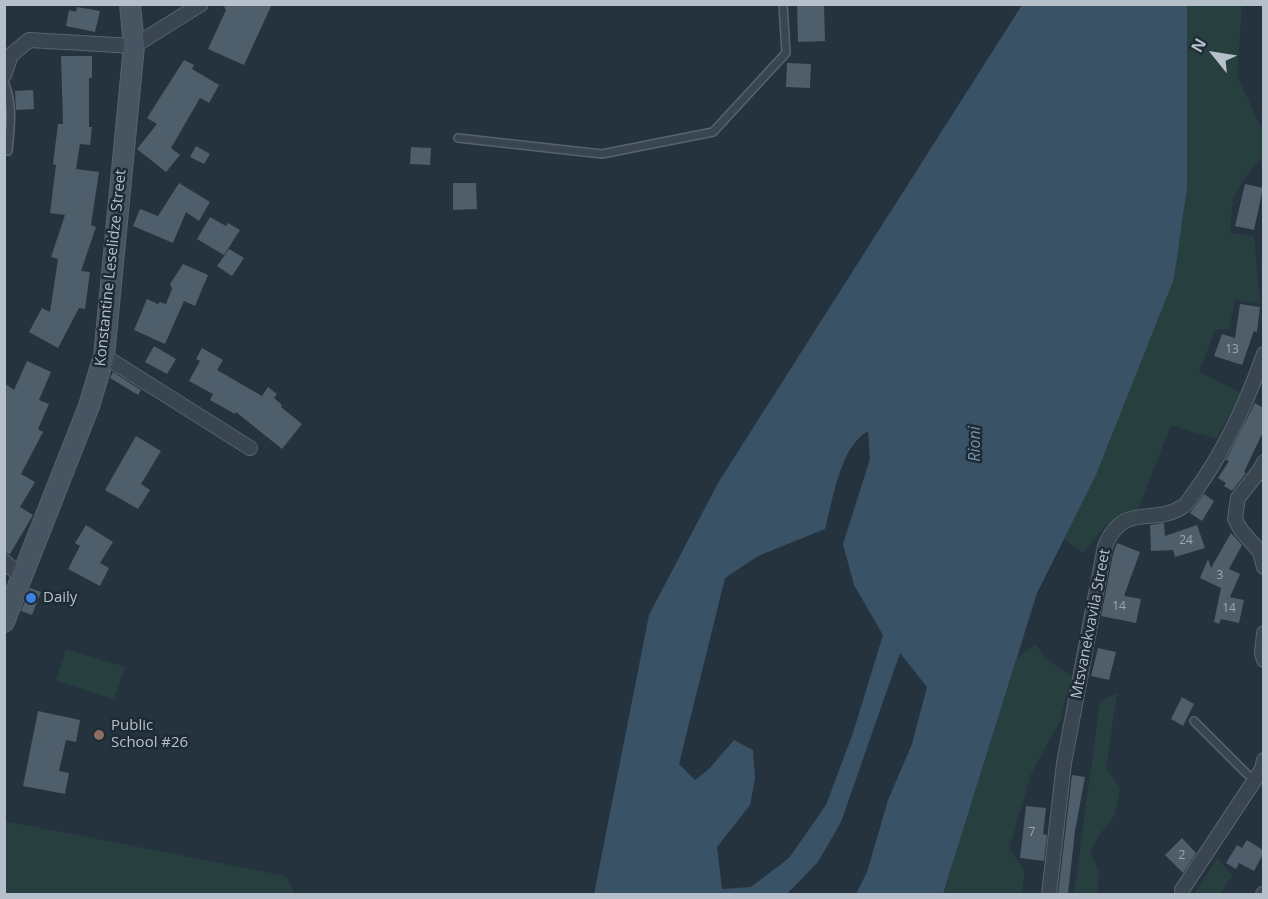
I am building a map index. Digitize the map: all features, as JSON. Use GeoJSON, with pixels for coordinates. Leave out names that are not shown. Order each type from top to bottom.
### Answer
{"type":"FeatureCollection","features":[{"type":"Feature","properties":{"kind":"main road","name":"Konstantine Leselidze Street"},"geometry":{"type":"LineString","coordinates":[[4,622],[89,406],[104,356],[134,46],[130,4]]}},
{"type":"Feature","properties":{"kind":"street"},"geometry":{"type":"LineString","coordinates":[[4,75],[11,55],[29,40],[134,46],[201,4]]}},
{"type":"Feature","properties":{"kind":"street","name":"Mtsvanekvavila Street"},"geometry":{"type":"LineString","coordinates":[[1048,894],[1064,763],[1106,546],[1111,532],[1122,523],[1135,518],[1170,512],[1184,507],[1208,473],[1257,387],[1263,354]]}},
{"type":"Feature","properties":{"kind":"street"},"geometry":{"type":"LineString","coordinates":[[104,356],[250,448]]}},
{"type":"Feature","properties":{"kind":"street"},"geometry":{"type":"LineString","coordinates":[[1263,462],[1238,498],[1235,519],[1241,530],[1260,552],[1263,567]]}},
{"type":"Feature","properties":{"kind":"street"},"geometry":{"type":"LineString","coordinates":[[4,561],[21,577]]}},
{"type":"Feature","properties":{"kind":"street"},"geometry":{"type":"LineString","coordinates":[[1263,633],[1263,660]]}},
{"type":"Feature","properties":{"kind":"street"},"geometry":{"type":"LineString","coordinates":[[1182,890],[1261,770]]}},
{"type":"Feature","properties":{"kind":"lane"},"geometry":{"type":"LineString","coordinates":[[458,138],[602,154],[713,132],[786,53],[783,4]]}},
{"type":"Feature","properties":{"kind":"lane"},"geometry":{"type":"LineString","coordinates":[[4,82],[8,90],[11,117],[8,151]]}},
{"type":"Feature","properties":{"kind":"lane"},"geometry":{"type":"LineString","coordinates":[[1194,721],[1247,774],[1261,770]]}},
{"type":"Feature","properties":{"kind":"green space"},"geometry":{"type":"Polygon","coordinates":[[[1187,5],[1242,5],[1237,76],[1263,132],[1263,146],[1262,157],[1244,179],[1233,198],[1230,233],[1254,236],[1260,303],[1235,300],[1229,329],[1215,330],[1199,372],[1241,393],[1216,439],[1171,425],[1138,509],[1106,525],[1083,553],[1064,539],[1096,475],[1174,279],[1187,188],[1187,5]]]}},
{"type":"Feature","properties":{"kind":"green space"},"geometry":{"type":"Polygon","coordinates":[[[1036,644],[1045,659],[1072,676],[1060,721],[1031,774],[1009,848],[1025,872],[1021,894],[943,894],[1017,658],[1036,644]]]}},
{"type":"Feature","properties":{"kind":"green space"},"geometry":{"type":"Polygon","coordinates":[[[66,649],[125,667],[114,699],[56,681],[66,649]]]}},
{"type":"Feature","properties":{"kind":"green space"},"geometry":{"type":"Polygon","coordinates":[[[1117,693],[1106,768],[1120,788],[1115,815],[1090,852],[1099,873],[1097,894],[1074,894],[1100,701],[1117,693]]]}},
{"type":"Feature","properties":{"kind":"green space"},"geometry":{"type":"Polygon","coordinates":[[[5,821],[286,876],[295,894],[5,894],[5,821]]]}},
{"type":"Feature","properties":{"kind":"green space"},"geometry":{"type":"Polygon","coordinates":[[[1217,858],[1232,875],[1221,894],[1194,894],[1217,858]]]}},
{"type":"Feature","properties":{"kind":"water","name":"Rioni"},"geometry":{"type":"Polygon","coordinates":[[[1022,5],[1187,5],[1187,188],[1174,279],[1096,475],[1037,593],[943,894],[856,894],[867,872],[888,800],[912,744],[927,687],[900,653],[841,822],[818,862],[787,894],[594,894],[649,615],[718,483],[1022,5]],[[868,431],[858,439],[844,461],[825,529],[758,556],[725,578],[679,764],[695,780],[709,769],[734,740],[753,750],[755,779],[750,805],[717,847],[722,889],[751,887],[789,858],[826,805],[853,733],[883,635],[854,585],[843,544],[870,459],[868,431]]]}},
{"type":"Feature","properties":{"kind":"building"},"geometry":{"type":"Polygon","coordinates":[[[223,4],[272,4],[244,65],[208,49],[226,10],[223,4]]]}},
{"type":"Feature","properties":{"kind":"building"},"geometry":{"type":"Polygon","coordinates":[[[797,4],[824,4],[825,41],[798,42],[797,4]]]}},
{"type":"Feature","properties":{"kind":"building"},"geometry":{"type":"Polygon","coordinates":[[[77,7],[100,11],[95,32],[66,26],[69,10],[76,12],[77,7]]]}},
{"type":"Feature","properties":{"kind":"building"},"geometry":{"type":"Polygon","coordinates":[[[61,56],[92,56],[92,78],[89,78],[89,127],[92,127],[90,145],[80,144],[76,169],[99,172],[91,225],[96,227],[81,271],[90,272],[85,309],[79,308],[58,348],[29,332],[42,308],[50,312],[58,259],[51,257],[65,215],[50,213],[58,124],[63,124],[61,56]]]}},
{"type":"Feature","properties":{"kind":"building"},"geometry":{"type":"Polygon","coordinates":[[[184,60],[194,65],[192,69],[219,85],[209,103],[200,98],[171,148],[180,155],[166,172],[137,149],[157,124],[147,118],[184,60]]]}},
{"type":"Feature","properties":{"kind":"building"},"geometry":{"type":"Polygon","coordinates":[[[787,63],[811,64],[810,88],[786,87],[787,63]]]}},
{"type":"Feature","properties":{"kind":"building"},"geometry":{"type":"Polygon","coordinates":[[[33,90],[34,109],[16,110],[15,91],[33,90]]]}},
{"type":"Feature","properties":{"kind":"building"},"geometry":{"type":"Polygon","coordinates":[[[196,146],[210,154],[204,164],[190,157],[196,146]]]}},
{"type":"Feature","properties":{"kind":"building"},"geometry":{"type":"Polygon","coordinates":[[[411,147],[431,148],[430,165],[410,164],[411,147]]]}},
{"type":"Feature","properties":{"kind":"building"},"geometry":{"type":"Polygon","coordinates":[[[179,183],[210,202],[199,221],[186,212],[173,243],[133,226],[140,209],[158,216],[179,183]]]}},
{"type":"Feature","properties":{"kind":"building"},"geometry":{"type":"Polygon","coordinates":[[[453,183],[476,183],[477,209],[453,210],[453,183]]]}},
{"type":"Feature","properties":{"kind":"building"},"geometry":{"type":"Polygon","coordinates":[[[1245,184],[1263,188],[1254,230],[1235,226],[1245,184]]]}},
{"type":"Feature","properties":{"kind":"building"},"geometry":{"type":"Polygon","coordinates":[[[210,217],[226,226],[228,223],[240,230],[224,255],[197,239],[210,217]]]}},
{"type":"Feature","properties":{"kind":"building"},"geometry":{"type":"Polygon","coordinates":[[[229,249],[244,258],[232,276],[217,266],[229,249]]]}},
{"type":"Feature","properties":{"kind":"building"},"geometry":{"type":"Polygon","coordinates":[[[183,264],[208,275],[195,306],[184,301],[165,344],[134,330],[147,299],[158,304],[160,302],[166,304],[172,289],[170,284],[183,264]]]}},
{"type":"Feature","properties":{"kind":"building"},"geometry":{"type":"Polygon","coordinates":[[[1240,304],[1260,307],[1257,332],[1254,331],[1242,365],[1214,356],[1222,334],[1235,338],[1240,304]]]}},
{"type":"Feature","properties":{"kind":"building"},"geometry":{"type":"Polygon","coordinates":[[[154,346],[176,359],[167,374],[145,362],[154,346]]]}},
{"type":"Feature","properties":{"kind":"building"},"geometry":{"type":"Polygon","coordinates":[[[202,348],[223,360],[217,370],[262,396],[268,387],[277,394],[274,398],[282,405],[281,407],[302,424],[282,449],[236,412],[235,414],[210,400],[213,394],[189,381],[200,361],[196,359],[202,348]]]}},
{"type":"Feature","properties":{"kind":"building"},"geometry":{"type":"Polygon","coordinates":[[[27,361],[51,372],[39,400],[49,404],[38,429],[43,432],[21,474],[35,482],[20,507],[33,515],[10,554],[4,552],[4,383],[14,390],[27,361]]]}},
{"type":"Feature","properties":{"kind":"building"},"geometry":{"type":"Polygon","coordinates":[[[113,372],[141,390],[138,395],[110,378],[113,372]]]}},
{"type":"Feature","properties":{"kind":"building"},"geometry":{"type":"Polygon","coordinates":[[[1255,403],[1263,408],[1263,432],[1244,472],[1246,473],[1232,491],[1218,478],[1229,461],[1226,460],[1255,403]]]}},
{"type":"Feature","properties":{"kind":"building"},"geometry":{"type":"Polygon","coordinates":[[[136,436],[161,451],[141,484],[150,490],[138,509],[105,490],[136,436]]]}},
{"type":"Feature","properties":{"kind":"building"},"geometry":{"type":"Polygon","coordinates":[[[1204,494],[1214,501],[1202,521],[1190,513],[1204,494]]]}},
{"type":"Feature","properties":{"kind":"building"},"geometry":{"type":"Polygon","coordinates":[[[1164,523],[1165,536],[1197,525],[1205,548],[1175,557],[1173,550],[1151,551],[1150,525],[1164,523]]]}},
{"type":"Feature","properties":{"kind":"building"},"geometry":{"type":"Polygon","coordinates":[[[86,525],[113,542],[100,563],[109,568],[100,586],[68,569],[80,546],[75,543],[86,525]]]}},
{"type":"Feature","properties":{"kind":"building"},"geometry":{"type":"Polygon","coordinates":[[[1231,533],[1242,545],[1229,569],[1240,574],[1230,597],[1244,600],[1239,623],[1221,619],[1219,624],[1214,622],[1221,588],[1200,578],[1208,559],[1211,568],[1231,533]]]}},
{"type":"Feature","properties":{"kind":"building"},"geometry":{"type":"Polygon","coordinates":[[[1117,543],[1140,552],[1124,596],[1141,599],[1136,623],[1101,616],[1117,543]]]}},
{"type":"Feature","properties":{"kind":"building"},"geometry":{"type":"Polygon","coordinates":[[[30,588],[41,592],[32,615],[21,611],[30,588]]]}},
{"type":"Feature","properties":{"kind":"building"},"geometry":{"type":"Polygon","coordinates":[[[1098,648],[1116,652],[1109,680],[1091,676],[1098,648]]]}},
{"type":"Feature","properties":{"kind":"building"},"geometry":{"type":"Polygon","coordinates":[[[1182,697],[1194,704],[1183,726],[1171,719],[1182,697]]]}},
{"type":"Feature","properties":{"kind":"building"},"geometry":{"type":"Polygon","coordinates":[[[38,711],[80,720],[76,742],[66,740],[59,771],[69,773],[65,794],[23,786],[38,711]]]}},
{"type":"Feature","properties":{"kind":"building"},"geometry":{"type":"Polygon","coordinates":[[[1072,775],[1085,777],[1075,831],[1068,894],[1058,894],[1072,775]]]}},
{"type":"Feature","properties":{"kind":"building"},"geometry":{"type":"Polygon","coordinates":[[[1026,806],[1046,808],[1043,834],[1047,835],[1044,861],[1020,858],[1026,806]]]}},
{"type":"Feature","properties":{"kind":"building"},"geometry":{"type":"Polygon","coordinates":[[[1182,838],[1196,853],[1183,873],[1165,855],[1182,838]]]}},
{"type":"Feature","properties":{"kind":"building"},"geometry":{"type":"Polygon","coordinates":[[[1247,840],[1263,850],[1254,871],[1239,863],[1236,869],[1226,863],[1237,845],[1242,848],[1247,840]]]}},
{"type":"Feature","properties":{"kind":"place","name":"Daily"},"geometry":{"type":"Point","coordinates":[31,598]}},
{"type":"Feature","properties":{"kind":"place","name":"Public School #26"},"geometry":{"type":"Point","coordinates":[99,735]}}]}
